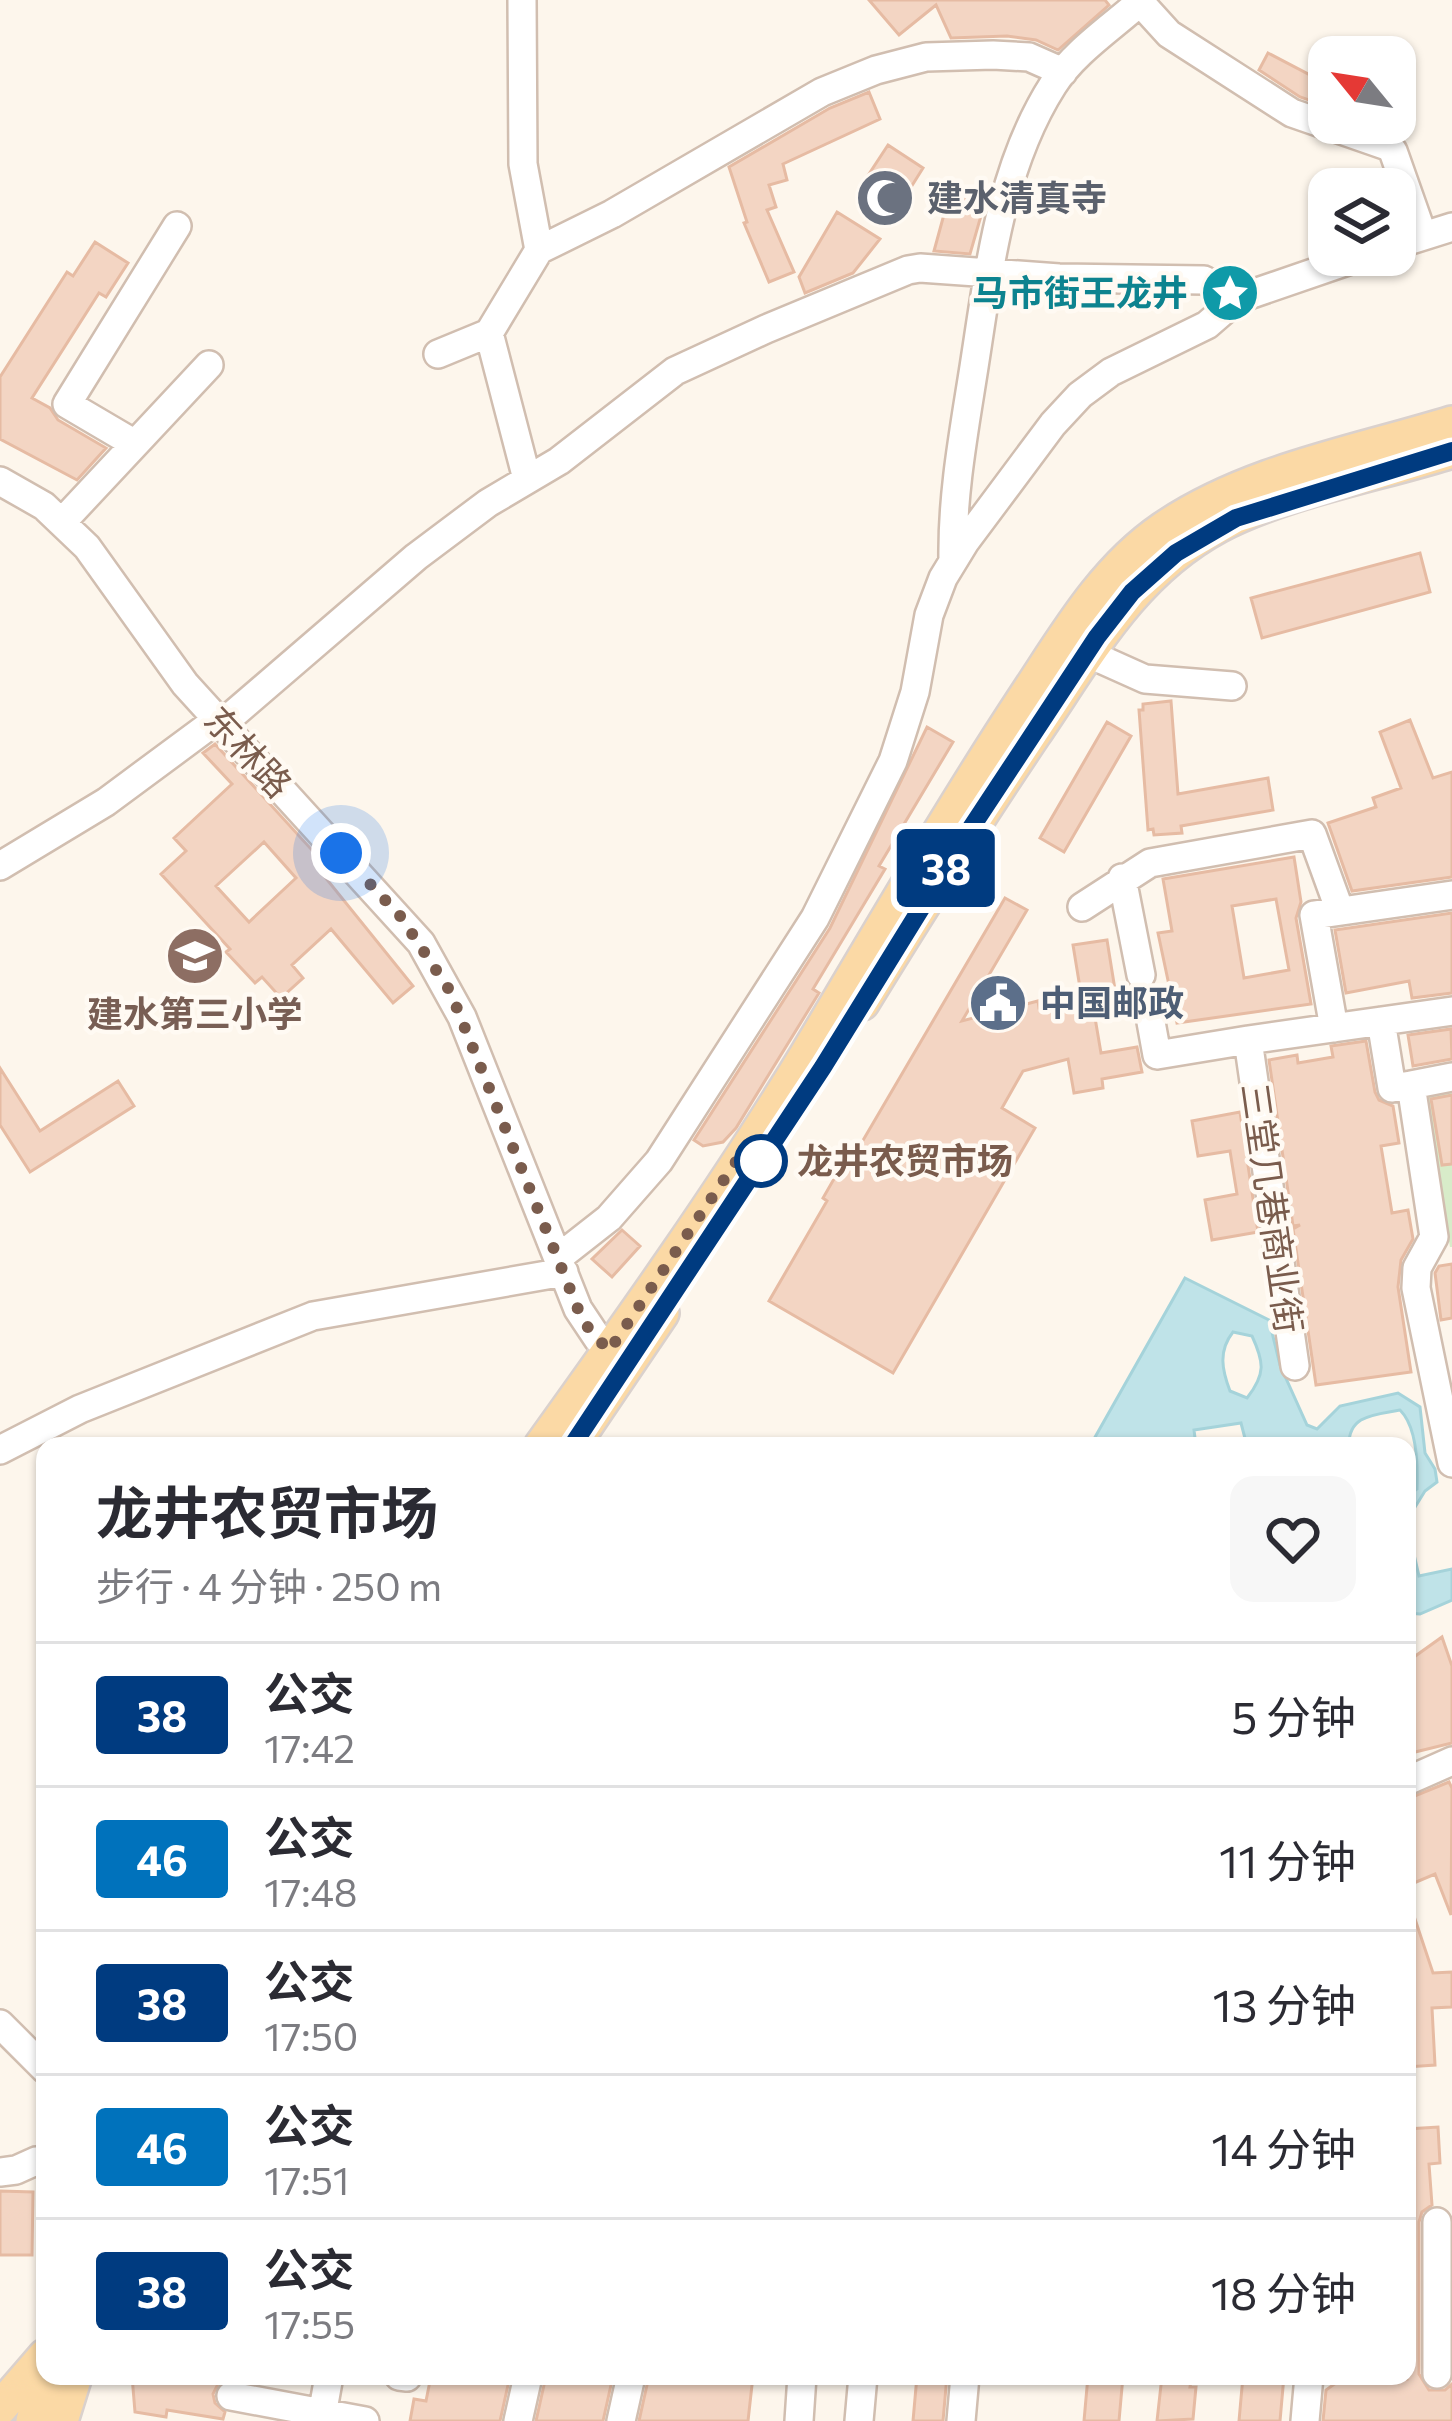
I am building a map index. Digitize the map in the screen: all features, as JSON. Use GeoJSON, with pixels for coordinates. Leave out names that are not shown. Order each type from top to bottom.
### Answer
{"type":"FeatureCollection","features":[{"type":"Feature","properties":{"kind":"main road"},"geometry":{"type":"LineString","coordinates":[[577,1437],[619,1357],[805,1057],[944,819],[1112,574],[1160,531],[1225,493],[1452,423]]}},
{"type":"Feature","properties":{"kind":"main road"},"geometry":{"type":"LineString","coordinates":[[549,1437],[619,1357],[823,1067],[967,834],[1132,592],[1215,527],[1272,504],[1452,451]]}},
{"type":"Feature","properties":{"kind":"main road"},"geometry":{"type":"LineString","coordinates":[[0,2408],[36,2366]]}},
{"type":"Feature","properties":{"kind":"main road"},"geometry":{"type":"LineString","coordinates":[[33,2421],[44,2385]]}},
{"type":"Feature","properties":{"kind":"main road"},"geometry":{"type":"LineString","coordinates":[[61,2421],[72,2385]]}},
{"type":"Feature","properties":{"kind":"street"},"geometry":{"type":"LineString","coordinates":[[522,0],[524,164],[539,250]]}},
{"type":"Feature","properties":{"kind":"street"},"geometry":{"type":"LineString","coordinates":[[953,559],[952,502],[989,272],[1017,164],[1043,102],[1063,71],[1139,1],[1169,34],[1292,113],[1387,146],[1393,151],[1423,236]]}},
{"type":"Feature","properties":{"kind":"street"},"geometry":{"type":"LineString","coordinates":[[439,354],[489,333],[539,250],[612,214],[821,92],[926,57],[1029,57],[1063,71]]}},
{"type":"Feature","properties":{"kind":"street"},"geometry":{"type":"LineString","coordinates":[[135,444],[67,404],[177,226]]}},
{"type":"Feature","properties":{"kind":"street"},"geometry":{"type":"LineString","coordinates":[[1416,238],[1452,227]]}},
{"type":"Feature","properties":{"kind":"street"},"geometry":{"type":"LineString","coordinates":[[0,866],[106,802],[220,722],[416,557],[559,461],[675,371],[766,329],[908,270],[1204,280],[1237,299]]}},
{"type":"Feature","properties":{"kind":"street"},"geometry":{"type":"LineString","coordinates":[[0,1450],[80,1408],[298,1321],[561,1265],[658,1161],[815,918],[893,761],[915,692],[929,615],[953,559],[1053,424],[1081,394],[1112,371],[1207,326],[1237,299],[1308,275]]}},
{"type":"Feature","properties":{"kind":"street"},"geometry":{"type":"LineString","coordinates":[[489,333],[527,479]]}},
{"type":"Feature","properties":{"kind":"street"},"geometry":{"type":"LineString","coordinates":[[63,520],[209,365]]}},
{"type":"Feature","properties":{"kind":"street","name":"东林路"},"geometry":{"type":"LineString","coordinates":[[0,481],[63,520],[110,575],[185,684],[401,917],[428,954],[462,1017],[585,1324],[619,1357]]}},
{"type":"Feature","properties":{"kind":"street"},"geometry":{"type":"LineString","coordinates":[[1088,653],[1145,679],[1232,686]]}},
{"type":"Feature","properties":{"kind":"street"},"geometry":{"type":"LineString","coordinates":[[1082,907],[1150,862],[1312,834],[1340,911]]}},
{"type":"Feature","properties":{"kind":"street"},"geometry":{"type":"LineString","coordinates":[[1122,878],[1141,975]]}},
{"type":"Feature","properties":{"kind":"street"},"geometry":{"type":"LineString","coordinates":[[1334,1028],[1314,915],[1452,895]]}},
{"type":"Feature","properties":{"kind":"street"},"geometry":{"type":"LineString","coordinates":[[1148,1011],[1157,1055],[1248,1040]]}},
{"type":"Feature","properties":{"kind":"street","name":"三堂几巷商业街"},"geometry":{"type":"LineString","coordinates":[[1295,1366],[1248,1040],[1452,1011]]}},
{"type":"Feature","properties":{"kind":"street"},"geometry":{"type":"LineString","coordinates":[[1382,1021],[1392,1088],[1452,1077]]}},
{"type":"Feature","properties":{"kind":"street"},"geometry":{"type":"LineString","coordinates":[[1411,1084],[1434,1237],[1417,1268],[1416,1288],[1452,1462]]}},
{"type":"Feature","properties":{"kind":"street"},"geometry":{"type":"LineString","coordinates":[[1416,1777],[1450,1768]]}},
{"type":"Feature","properties":{"kind":"street"},"geometry":{"type":"LineString","coordinates":[[6,2040],[36,2062]]}},
{"type":"Feature","properties":{"kind":"street"},"geometry":{"type":"LineString","coordinates":[[0,2171],[36,2161]]}},
{"type":"Feature","properties":{"kind":"street"},"geometry":{"type":"LineString","coordinates":[[1432,2375],[1442,2225]]}},
{"type":"Feature","properties":{"kind":"street"},"geometry":{"type":"LineString","coordinates":[[322,2417],[327,2385]]}},
{"type":"Feature","properties":{"kind":"street"},"geometry":{"type":"LineString","coordinates":[[518,2421],[526,2385]]}},
{"type":"Feature","properties":{"kind":"street"},"geometry":{"type":"LineString","coordinates":[[621,2421],[629,2385]]}},
{"type":"Feature","properties":{"kind":"street"},"geometry":{"type":"LineString","coordinates":[[799,2421],[801,2385]]}},
{"type":"Feature","properties":{"kind":"street"},"geometry":{"type":"LineString","coordinates":[[859,2421],[862,2385]]}},
{"type":"Feature","properties":{"kind":"street"},"geometry":{"type":"LineString","coordinates":[[962,2421],[964,2385]]}},
{"type":"Feature","properties":{"kind":"street"},"geometry":{"type":"LineString","coordinates":[[1305,2421],[1308,2385]]}},
{"type":"Feature","properties":{"kind":"street"},"geometry":{"type":"LineString","coordinates":[[231,2396],[322,2417],[365,2421]]}},
{"type":"Feature","properties":{"kind":"green space"},"geometry":{"type":"Polygon","coordinates":[[[1452,1091],[1452,1247],[1450,1247],[1424,1096],[1452,1091]]]}},
{"type":"Feature","properties":{"kind":"water"},"geometry":{"type":"Polygon","coordinates":[[[1185,1278],[1269,1320],[1280,1365],[1307,1425],[1317,1429],[1340,1406],[1398,1393],[1420,1407],[1425,1453],[1437,1482],[1416,1506],[1416,1437],[1400,1410],[1358,1422],[1350,1437],[1245,1437],[1241,1423],[1194,1430],[1195,1437],[1095,1437],[1185,1278]],[[1233,1332],[1223,1353],[1230,1391],[1247,1398],[1261,1368],[1252,1336],[1233,1332]]]}},
{"type":"Feature","properties":{"kind":"water"},"geometry":{"type":"Polygon","coordinates":[[[1416,1563],[1419,1576],[1452,1569],[1452,1600],[1416,1614],[1416,1563]]]}},
{"type":"Feature","properties":{"kind":"building"},"geometry":{"type":"Polygon","coordinates":[[[869,0],[1105,0],[1109,5],[1058,50],[1036,40],[1007,36],[951,38],[936,5],[899,35],[869,0]]]}},
{"type":"Feature","properties":{"kind":"building"},"geometry":{"type":"Polygon","coordinates":[[[1268,53],[1308,74],[1308,100],[1300,97],[1259,70],[1268,53]]]}},
{"type":"Feature","properties":{"kind":"building"},"geometry":{"type":"Polygon","coordinates":[[[869,92],[880,119],[783,164],[787,180],[769,185],[776,207],[767,210],[794,272],[769,282],[744,223],[729,167],[830,108],[869,92]]]}},
{"type":"Feature","properties":{"kind":"building"},"geometry":{"type":"Polygon","coordinates":[[[888,145],[923,168],[903,200],[867,177],[888,145]]]}},
{"type":"Feature","properties":{"kind":"building"},"geometry":{"type":"Polygon","coordinates":[[[952,185],[987,195],[970,254],[934,251],[952,185]]]}},
{"type":"Feature","properties":{"kind":"building"},"geometry":{"type":"Polygon","coordinates":[[[837,212],[880,239],[853,273],[805,293],[799,277],[837,212]]]}},
{"type":"Feature","properties":{"kind":"building"},"geometry":{"type":"Polygon","coordinates":[[[95,242],[128,263],[106,297],[99,293],[32,398],[50,408],[58,420],[106,448],[77,480],[0,439],[0,377],[67,272],[73,276],[95,242]]]}},
{"type":"Feature","properties":{"kind":"building"},"geometry":{"type":"Polygon","coordinates":[[[1420,553],[1430,592],[1262,638],[1251,598],[1420,553]]]}},
{"type":"Feature","properties":{"kind":"building"},"geometry":{"type":"Polygon","coordinates":[[[1171,701],[1178,794],[1268,778],[1273,810],[1181,826],[1182,833],[1154,835],[1153,829],[1148,830],[1139,710],[1143,704],[1171,701]]]}},
{"type":"Feature","properties":{"kind":"building"},"geometry":{"type":"Polygon","coordinates":[[[1410,720],[1433,778],[1452,772],[1452,877],[1352,891],[1328,823],[1376,807],[1373,798],[1401,788],[1380,732],[1410,720]]]}},
{"type":"Feature","properties":{"kind":"building"},"geometry":{"type":"Polygon","coordinates":[[[1107,722],[1131,736],[1064,852],[1040,838],[1107,722]]]}},
{"type":"Feature","properties":{"kind":"building"},"geometry":{"type":"Polygon","coordinates":[[[927,727],[953,742],[813,989],[819,993],[736,1128],[723,1142],[703,1146],[694,1140],[830,928],[927,727]]]}},
{"type":"Feature","properties":{"kind":"building"},"geometry":{"type":"Polygon","coordinates":[[[215,744],[322,861],[316,866],[413,986],[393,1003],[331,929],[292,965],[303,978],[281,998],[262,977],[255,983],[161,874],[186,851],[174,838],[232,784],[203,753],[215,744]],[[264,842],[216,886],[249,922],[296,878],[264,842]]]}},
{"type":"Feature","properties":{"kind":"building"},"geometry":{"type":"Polygon","coordinates":[[[1294,857],[1301,902],[1296,918],[1311,1004],[1177,1023],[1158,933],[1172,931],[1163,879],[1294,857]],[[1276,899],[1232,906],[1244,978],[1289,970],[1276,899]]]}},
{"type":"Feature","properties":{"kind":"building"},"geometry":{"type":"Polygon","coordinates":[[[1005,898],[1027,910],[962,1021],[1038,1001],[1039,1008],[1082,1000],[1073,945],[1107,940],[1117,1002],[1093,1006],[1101,1053],[1137,1047],[1142,1072],[1102,1079],[1103,1088],[1074,1093],[1068,1059],[1023,1071],[1002,1108],[1035,1128],[893,1373],[769,1301],[850,1151],[855,1154],[1005,898]]]}},
{"type":"Feature","properties":{"kind":"building"},"geometry":{"type":"Polygon","coordinates":[[[1452,913],[1452,993],[1412,998],[1409,981],[1346,993],[1335,930],[1452,913]]]}},
{"type":"Feature","properties":{"kind":"building"},"geometry":{"type":"Polygon","coordinates":[[[1451,1029],[1452,1059],[1413,1066],[1408,1035],[1451,1029]]]}},
{"type":"Feature","properties":{"kind":"building"},"geometry":{"type":"Polygon","coordinates":[[[1366,1041],[1375,1092],[1379,1100],[1393,1106],[1399,1143],[1381,1146],[1392,1213],[1408,1210],[1413,1239],[1401,1260],[1398,1287],[1411,1372],[1316,1385],[1293,1229],[1300,1225],[1293,1226],[1269,1060],[1297,1055],[1298,1063],[1333,1057],[1331,1046],[1366,1041]]]}},
{"type":"Feature","properties":{"kind":"building"},"geometry":{"type":"Polygon","coordinates":[[[0,1068],[40,1131],[118,1081],[134,1106],[30,1172],[0,1125],[0,1068]]]}},
{"type":"Feature","properties":{"kind":"building"},"geometry":{"type":"Polygon","coordinates":[[[1452,1095],[1452,1164],[1442,1165],[1431,1099],[1452,1095]]]}},
{"type":"Feature","properties":{"kind":"building"},"geometry":{"type":"Polygon","coordinates":[[[1240,1112],[1258,1232],[1212,1240],[1205,1200],[1237,1194],[1230,1151],[1198,1156],[1192,1121],[1240,1112]]]}},
{"type":"Feature","properties":{"kind":"building"},"geometry":{"type":"Polygon","coordinates":[[[622,1230],[640,1246],[612,1277],[592,1259],[622,1230]]]}},
{"type":"Feature","properties":{"kind":"building"},"geometry":{"type":"Polygon","coordinates":[[[1452,1264],[1452,1318],[1441,1320],[1435,1273],[1439,1266],[1452,1264]]]}},
{"type":"Feature","properties":{"kind":"building"},"geometry":{"type":"Polygon","coordinates":[[[1442,1637],[1452,1666],[1452,1743],[1416,1752],[1416,1656],[1442,1637]]]}},
{"type":"Feature","properties":{"kind":"building"},"geometry":{"type":"Polygon","coordinates":[[[1449,1782],[1452,1788],[1451,1915],[1435,1874],[1416,1882],[1416,1795],[1449,1782]]]}},
{"type":"Feature","properties":{"kind":"building"},"geometry":{"type":"Polygon","coordinates":[[[1416,1922],[1433,1973],[1452,1972],[1452,2007],[1432,2008],[1435,2065],[1416,2066],[1416,1922]]]}},
{"type":"Feature","properties":{"kind":"building"},"geometry":{"type":"Polygon","coordinates":[[[1438,2127],[1440,2163],[1429,2164],[1432,2205],[1422,2212],[1419,2222],[1419,2374],[1429,2390],[1445,2390],[1452,2384],[1452,2421],[1323,2421],[1326,2390],[1333,2385],[1416,2385],[1416,2128],[1438,2127]]]}},
{"type":"Feature","properties":{"kind":"building"},"geometry":{"type":"Polygon","coordinates":[[[0,2191],[33,2192],[32,2255],[0,2255],[0,2191]]]}},
{"type":"Feature","properties":{"kind":"building"},"geometry":{"type":"Polygon","coordinates":[[[133,2385],[218,2385],[215,2403],[225,2412],[223,2419],[167,2410],[166,2417],[135,2412],[133,2385]]]}},
{"type":"Feature","properties":{"kind":"building"},"geometry":{"type":"Polygon","coordinates":[[[429,2385],[508,2385],[500,2421],[410,2421],[414,2399],[426,2401],[429,2385]]]}},
{"type":"Feature","properties":{"kind":"building"},"geometry":{"type":"Polygon","coordinates":[[[544,2385],[611,2385],[603,2421],[536,2421],[544,2385]]]}},
{"type":"Feature","properties":{"kind":"building"},"geometry":{"type":"Polygon","coordinates":[[[647,2385],[752,2385],[748,2421],[639,2421],[647,2385]]]}},
{"type":"Feature","properties":{"kind":"building"},"geometry":{"type":"Polygon","coordinates":[[[916,2385],[946,2385],[943,2421],[913,2421],[916,2385]]]}},
{"type":"Feature","properties":{"kind":"building"},"geometry":{"type":"Polygon","coordinates":[[[1087,2385],[1122,2385],[1119,2421],[1084,2421],[1087,2385]]]}},
{"type":"Feature","properties":{"kind":"building"},"geometry":{"type":"Polygon","coordinates":[[[1161,2385],[1196,2387],[1193,2419],[1157,2421],[1161,2385]]]}},
{"type":"Feature","properties":{"kind":"building"},"geometry":{"type":"Polygon","coordinates":[[[1242,2385],[1283,2385],[1280,2421],[1239,2421],[1242,2385]]]}},
{"type":"Feature","properties":{"kind":"bus line","name":"38"},"geometry":{"type":"LineString","coordinates":[[578,1437],[823,1067],[967,834],[1132,592],[1215,527],[1272,504],[1452,451]]}},
{"type":"Feature","properties":{"kind":"place","name":"建水清真寺"},"geometry":{"type":"Point","coordinates":[885,198]}},
{"type":"Feature","properties":{"kind":"place","name":"马市街王龙井"},"geometry":{"type":"Point","coordinates":[1230,293]}},
{"type":"Feature","properties":{"kind":"place","name":"建水第三小学"},"geometry":{"type":"Point","coordinates":[195,956]}},
{"type":"Feature","properties":{"kind":"place","name":"中国邮政"},"geometry":{"type":"Point","coordinates":[998,1003]}},
{"type":"Feature","properties":{"kind":"place","name":"龙井农贸市场"},"geometry":{"type":"Point","coordinates":[761,1161]}},
{"type":"Feature","properties":{"kind":"route"},"geometry":{"type":"LineString","coordinates":[[341,853],[401,917],[450,991],[578,1309],[609,1351],[754,1135],[761,1161]]}}]}
